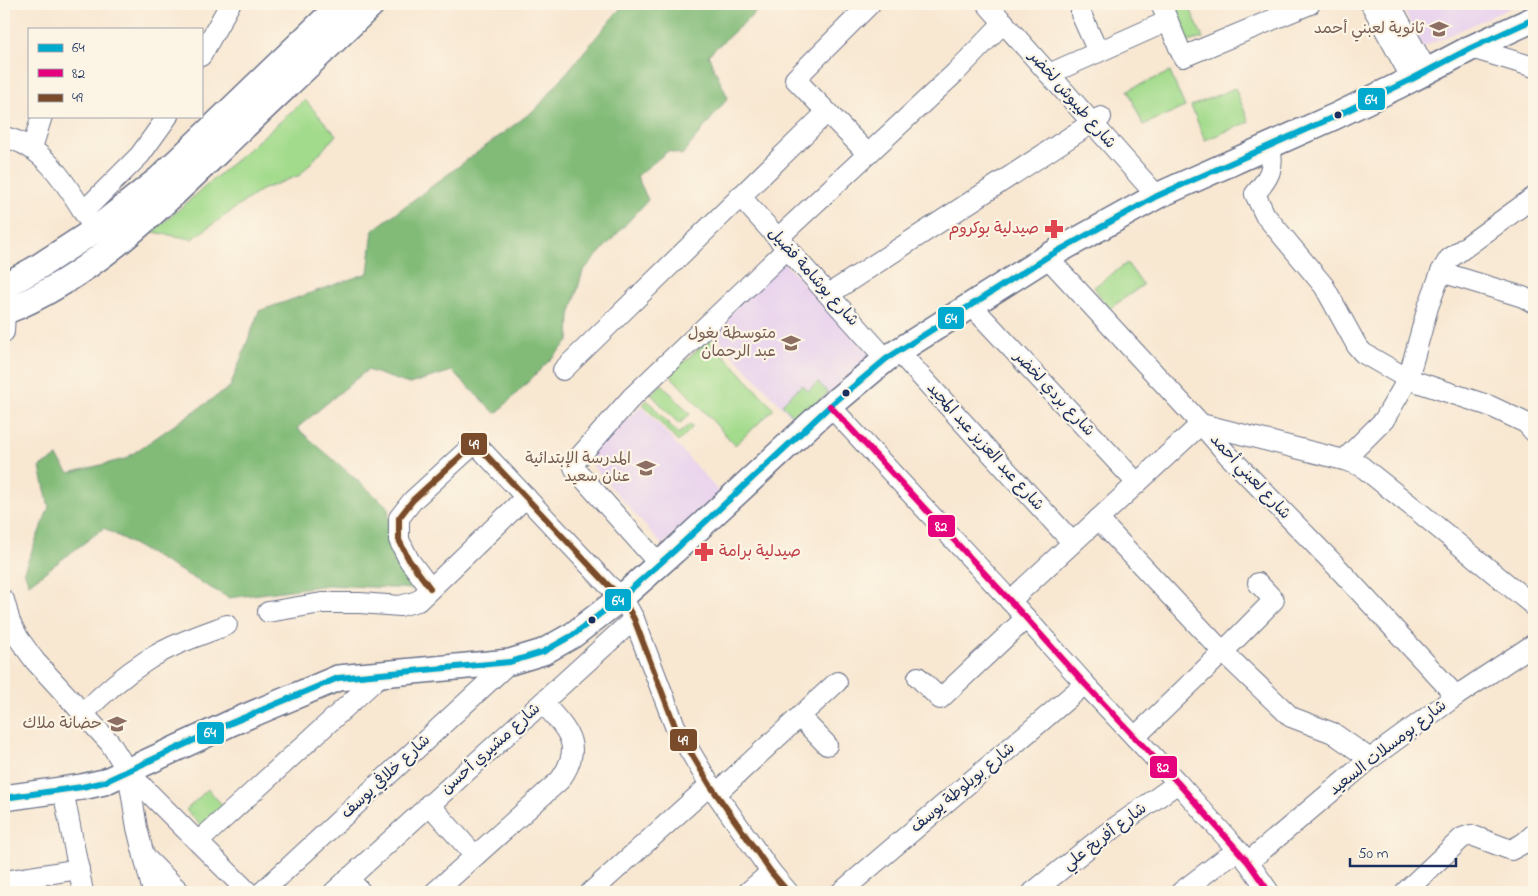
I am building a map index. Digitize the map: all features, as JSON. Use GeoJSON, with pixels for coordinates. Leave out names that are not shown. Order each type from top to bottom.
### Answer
{"type":"FeatureCollection","features":[{"type":"Feature","properties":{"kind":"main road"},"geometry":{"type":"LineString","coordinates":[[4,286],[35,270],[89,221],[128,205],[166,172],[341,4]]}},
{"type":"Feature","properties":{"kind":"main road"},"geometry":{"type":"LineString","coordinates":[[4,318],[65,281],[108,250],[166,202],[372,4]]}},
{"type":"Feature","properties":{"kind":"main road"},"geometry":{"type":"LineString","coordinates":[[4,798],[97,784],[128,772],[231,723],[338,678],[510,662],[543,652],[566,640],[622,597],[830,406],[892,355],[1046,257],[1158,196],[1270,146],[1420,75],[1470,48],[1534,20]]}},
{"type":"Feature","properties":{"kind":"street"},"geometry":{"type":"LineString","coordinates":[[202,54],[230,4]]}},
{"type":"Feature","properties":{"kind":"street"},"geometry":{"type":"LineString","coordinates":[[868,154],[795,79],[870,4]]}},
{"type":"Feature","properties":{"kind":"street","name":"شارع طيبوش لخضر"},"geometry":{"type":"LineString","coordinates":[[987,4],[1049,74],[1096,120],[1158,196]]}},
{"type":"Feature","properties":{"kind":"street"},"geometry":{"type":"LineString","coordinates":[[1083,4],[1081,14],[1098,52]]}},
{"type":"Feature","properties":{"kind":"street"},"geometry":{"type":"LineString","coordinates":[[1049,74],[1098,52],[1164,12],[1183,58],[1241,38],[1310,4]]}},
{"type":"Feature","properties":{"kind":"street"},"geometry":{"type":"LineString","coordinates":[[1371,4],[1420,75]]}},
{"type":"Feature","properties":{"kind":"street"},"geometry":{"type":"LineString","coordinates":[[1390,4],[1420,75]]}},
{"type":"Feature","properties":{"kind":"street"},"geometry":{"type":"LineString","coordinates":[[659,564],[575,469],[573,464],[631,398],[868,154],[948,80],[1004,22]]}},
{"type":"Feature","properties":{"kind":"street"},"geometry":{"type":"LineString","coordinates":[[1504,32],[1510,60]]}},
{"type":"Feature","properties":{"kind":"street"},"geometry":{"type":"LineString","coordinates":[[1470,48],[1534,67]]}},
{"type":"Feature","properties":{"kind":"street"},"geometry":{"type":"LineString","coordinates":[[563,370],[827,112]]}},
{"type":"Feature","properties":{"kind":"street"},"geometry":{"type":"LineString","coordinates":[[32,148],[41,118]]}},
{"type":"Feature","properties":{"kind":"street"},"geometry":{"type":"LineString","coordinates":[[4,136],[32,148],[58,173],[89,221],[167,118]]}},
{"type":"Feature","properties":{"kind":"street"},"geometry":{"type":"LineString","coordinates":[[829,294],[1096,120]]}},
{"type":"Feature","properties":{"kind":"street"},"geometry":{"type":"LineString","coordinates":[[1270,146],[1273,160],[1267,179],[1255,194],[1266,215],[1324,286],[1357,346],[1363,353],[1408,379],[1490,406],[1526,423],[1534,432]]}},
{"type":"Feature","properties":{"kind":"street","name":"شارع بوشامة فضيل"},"geometry":{"type":"LineString","coordinates":[[740,196],[829,294],[892,355]]}},
{"type":"Feature","properties":{"kind":"street"},"geometry":{"type":"LineString","coordinates":[[1344,460],[1384,420],[1408,379],[1428,307],[1441,272],[1449,259],[1534,197]]}},
{"type":"Feature","properties":{"kind":"street","name":"شارع لعبني أحمد"},"geometry":{"type":"LineString","coordinates":[[1046,257],[1227,454],[1337,567],[1456,696]]}},
{"type":"Feature","properties":{"kind":"street"},"geometry":{"type":"LineString","coordinates":[[1441,272],[1534,302]]}},
{"type":"Feature","properties":{"kind":"street","name":"شارع بردي لخضر"},"geometry":{"type":"LineString","coordinates":[[971,305],[1137,483]]}},
{"type":"Feature","properties":{"kind":"street","name":"شارع عبد العزيز عبد المجيد"},"geometry":{"type":"LineString","coordinates":[[892,355],[1072,542]]}},
{"type":"Feature","properties":{"kind":"street"},"geometry":{"type":"LineString","coordinates":[[830,406],[1178,783],[1244,857],[1269,892]]}},
{"type":"Feature","properties":{"kind":"street"},"geometry":{"type":"LineString","coordinates":[[1010,601],[1201,424],[1361,466],[1534,606]]}},
{"type":"Feature","properties":{"kind":"street"},"geometry":{"type":"LineString","coordinates":[[430,588],[409,560],[399,540],[399,518],[414,500],[475,442],[608,585],[622,597],[634,619],[675,726],[713,789],[771,872],[788,892]]}},
{"type":"Feature","properties":{"kind":"street"},"geometry":{"type":"LineString","coordinates":[[268,612],[322,603],[400,606],[418,602],[430,588],[526,497]]}},
{"type":"Feature","properties":{"kind":"street"},"geometry":{"type":"LineString","coordinates":[[1098,519],[1223,652],[1291,716],[1333,733],[1370,759]]}},
{"type":"Feature","properties":{"kind":"street"},"geometry":{"type":"LineString","coordinates":[[1135,737],[1274,600],[1258,583]]}},
{"type":"Feature","properties":{"kind":"street"},"geometry":{"type":"LineString","coordinates":[[4,600],[10,622],[19,639],[35,660],[110,743],[128,772],[248,892]]}},
{"type":"Feature","properties":{"kind":"street"},"geometry":{"type":"LineString","coordinates":[[918,677],[940,699],[1026,618]]}},
{"type":"Feature","properties":{"kind":"street","name":"شارع مشيري أحسن"},"geometry":{"type":"LineString","coordinates":[[334,892],[354,885],[429,804],[543,704],[634,619]]}},
{"type":"Feature","properties":{"kind":"street"},"geometry":{"type":"LineString","coordinates":[[84,713],[107,689],[146,660],[227,625]]}},
{"type":"Feature","properties":{"kind":"street","name":"شارع بومسلات السعيد"},"geometry":{"type":"LineString","coordinates":[[1181,892],[1224,860],[1244,857],[1370,759],[1456,696],[1534,644]]}},
{"type":"Feature","properties":{"kind":"street","name":"شارع خلافي يوسف"},"geometry":{"type":"LineString","coordinates":[[262,892],[510,662]]}},
{"type":"Feature","properties":{"kind":"street"},"geometry":{"type":"LineString","coordinates":[[198,842],[382,674]]}},
{"type":"Feature","properties":{"kind":"street"},"geometry":{"type":"LineString","coordinates":[[591,892],[800,717],[837,682]]}},
{"type":"Feature","properties":{"kind":"street","name":"شارع بويلوطة يوسف"},"geometry":{"type":"LineString","coordinates":[[841,892],[1085,684]]}},
{"type":"Feature","properties":{"kind":"street"},"geometry":{"type":"LineString","coordinates":[[435,892],[560,780],[568,768],[572,744],[566,729],[543,704]]}},
{"type":"Feature","properties":{"kind":"street"},"geometry":{"type":"LineString","coordinates":[[800,717],[827,746]]}},
{"type":"Feature","properties":{"kind":"street"},"geometry":{"type":"LineString","coordinates":[[128,772],[137,828],[153,892]]}},
{"type":"Feature","properties":{"kind":"street","name":"شارع أفريخ علي"},"geometry":{"type":"LineString","coordinates":[[1033,892],[1103,836],[1178,783]]}},
{"type":"Feature","properties":{"kind":"street"},"geometry":{"type":"LineString","coordinates":[[63,790],[83,892]]}},
{"type":"Feature","properties":{"kind":"street"},"geometry":{"type":"LineString","coordinates":[[429,804],[475,856]]}},
{"type":"Feature","properties":{"kind":"street"},"geometry":{"type":"LineString","coordinates":[[137,828],[160,806]]}},
{"type":"Feature","properties":{"kind":"street"},"geometry":{"type":"LineString","coordinates":[[1405,892],[1462,838],[1471,835],[1511,850],[1524,843],[1534,834]]}},
{"type":"Feature","properties":{"kind":"street"},"geometry":{"type":"LineString","coordinates":[[144,856],[180,892]]}},
{"type":"Feature","properties":{"kind":"street"},"geometry":{"type":"LineString","coordinates":[[4,881],[79,869]]}},
{"type":"Feature","properties":{"kind":"street"},"geometry":{"type":"LineString","coordinates":[[748,892],[771,872]]}},
{"type":"Feature","properties":{"kind":"shaded area","name":"ثانوية لعبني أحمد"},"geometry":{"type":"Polygon","coordinates":[[[1400,4],[1524,4],[1515,6],[1423,47],[1400,4]]]}},
{"type":"Feature","properties":{"kind":"shaded area","name":"متوسطة بغول عبد الرحمان"},"geometry":{"type":"Polygon","coordinates":[[[783,262],[871,355],[797,423],[711,331],[783,262]]]}},
{"type":"Feature","properties":{"kind":"shaded area","name":"المدرسة الإبتدائية عنان سعيد"},"geometry":{"type":"Polygon","coordinates":[[[642,406],[720,493],[662,545],[585,457],[642,406]]]}},
{"type":"Feature","properties":{"kind":"green space"},"geometry":{"type":"Polygon","coordinates":[[[624,4],[765,4],[708,55],[728,98],[682,155],[668,151],[637,176],[648,200],[583,271],[570,315],[569,341],[496,414],[452,371],[409,384],[367,370],[297,428],[388,507],[390,538],[415,589],[328,585],[229,598],[104,528],[29,584],[24,571],[49,507],[40,467],[57,457],[69,473],[125,459],[230,387],[259,311],[368,273],[373,230],[537,108],[624,4]]]}},
{"type":"Feature","properties":{"kind":"green space"},"geometry":{"type":"Polygon","coordinates":[[[1171,4],[1188,4],[1203,38],[1187,42],[1171,4]]]}},
{"type":"Feature","properties":{"kind":"green space"},"geometry":{"type":"Polygon","coordinates":[[[1170,72],[1185,107],[1143,125],[1128,90],[1170,72]]]}},
{"type":"Feature","properties":{"kind":"green space"},"geometry":{"type":"Polygon","coordinates":[[[1235,88],[1249,122],[1205,140],[1191,106],[1235,88]]]}},
{"type":"Feature","properties":{"kind":"green space"},"geometry":{"type":"Polygon","coordinates":[[[305,100],[336,135],[300,175],[261,190],[192,239],[153,232],[305,100]]]}},
{"type":"Feature","properties":{"kind":"green space"},"geometry":{"type":"Polygon","coordinates":[[[1127,263],[1143,285],[1109,309],[1094,287],[1127,263]]]}},
{"type":"Feature","properties":{"kind":"green space"},"geometry":{"type":"Polygon","coordinates":[[[709,339],[774,409],[735,445],[670,375],[709,339]]]}},
{"type":"Feature","properties":{"kind":"green space"},"geometry":{"type":"Polygon","coordinates":[[[818,382],[828,393],[797,421],[782,404],[802,385],[808,391],[818,382]]]}},
{"type":"Feature","properties":{"kind":"green space"},"geometry":{"type":"Polygon","coordinates":[[[662,384],[690,414],[679,424],[651,394],[662,384]]]}},
{"type":"Feature","properties":{"kind":"green space"},"geometry":{"type":"Polygon","coordinates":[[[647,400],[678,434],[690,424],[693,427],[678,442],[643,404],[647,400]]]}},
{"type":"Feature","properties":{"kind":"green space"},"geometry":{"type":"Polygon","coordinates":[[[208,789],[223,806],[202,827],[186,810],[208,789]]]}},
{"type":"Feature","properties":{"kind":"transit line","name":"64"},"geometry":{"type":"LineString","coordinates":[[4,798],[104,782],[231,723],[338,678],[510,662],[543,652],[573,635],[622,597],[830,406],[886,359],[1047,257],[1157,196],[1336,116],[1471,48],[1534,19]]}},
{"type":"Feature","properties":{"kind":"transit line","name":"82"},"geometry":{"type":"LineString","coordinates":[[830,406],[1178,783],[1248,862],[1269,892]]}},
{"type":"Feature","properties":{"kind":"transit line","name":"49"},"geometry":{"type":"LineString","coordinates":[[430,588],[409,560],[399,540],[399,518],[413,500],[475,443],[608,585],[622,597],[634,619],[675,726],[710,785],[771,872],[788,892]]}},
{"type":"Feature","properties":{"kind":"place","name":"ثانوية لعبني أحمد"},"geometry":{"type":"Point","coordinates":[1439,29]}},
{"type":"Feature","properties":{"kind":"place","name":"صيدلية بوكروم"},"geometry":{"type":"Point","coordinates":[1054,229]}},
{"type":"Feature","properties":{"kind":"place","name":"متوسطة بغول عبد الرحمان"},"geometry":{"type":"Point","coordinates":[791,343]}},
{"type":"Feature","properties":{"kind":"place","name":"المدرسة الإبتدائية عنان سعيد"},"geometry":{"type":"Point","coordinates":[646,468]}},
{"type":"Feature","properties":{"kind":"place","name":"صيدلية برامة"},"geometry":{"type":"Point","coordinates":[704,552]}},
{"type":"Feature","properties":{"kind":"place","name":"حضانة ملاك"},"geometry":{"type":"Point","coordinates":[117,724]}}]}
